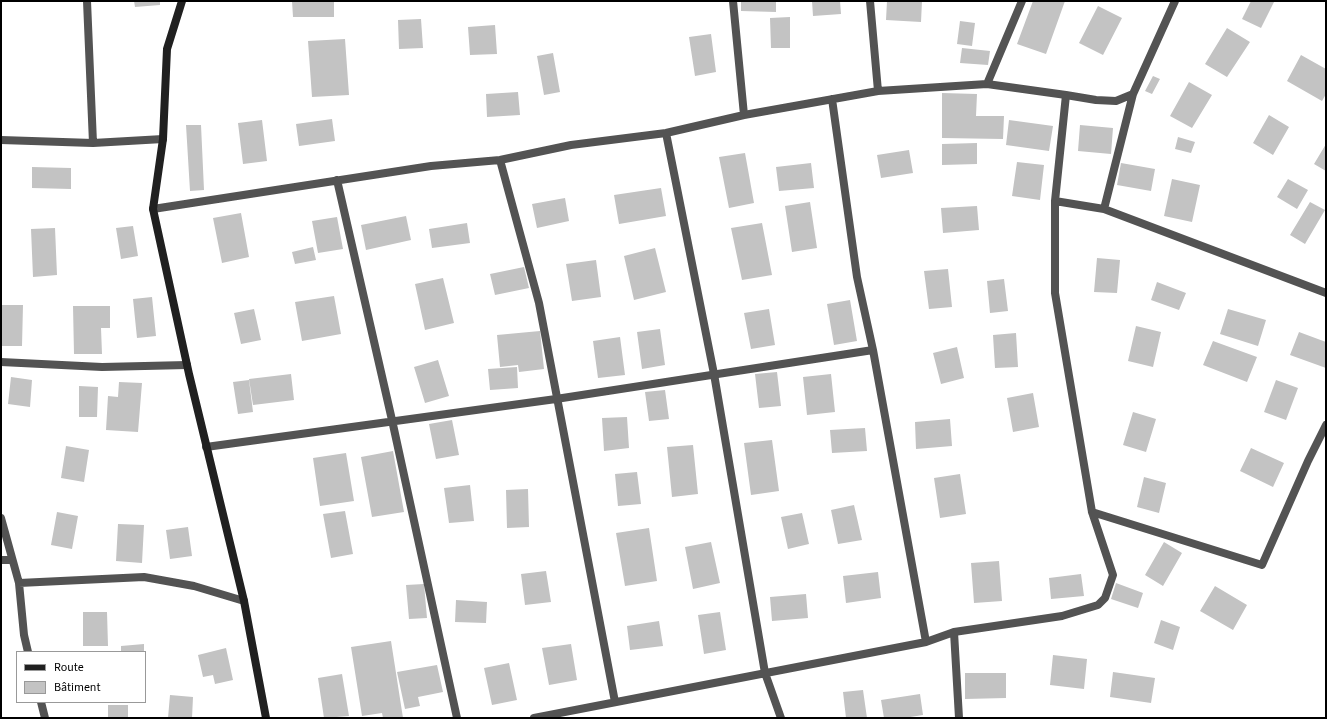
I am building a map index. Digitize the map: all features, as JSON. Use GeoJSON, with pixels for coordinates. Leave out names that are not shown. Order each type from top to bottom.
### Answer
{"type":"FeatureCollection","features":[{"type":"Feature","properties":{"kind":"street"},"geometry":{"type":"LineString","coordinates":[[87,1],[93,143]]}},
{"type":"Feature","properties":{"kind":"street"},"geometry":{"type":"LineString","coordinates":[[182,1],[167,49],[163,139],[153,209],[206,447],[244,601],[266,718]]}},
{"type":"Feature","properties":{"kind":"street"},"geometry":{"type":"LineString","coordinates":[[734,1],[744,115]]}},
{"type":"Feature","properties":{"kind":"street"},"geometry":{"type":"LineString","coordinates":[[870,1],[878,91]]}},
{"type":"Feature","properties":{"kind":"street"},"geometry":{"type":"LineString","coordinates":[[987,84],[1022,1]]}},
{"type":"Feature","properties":{"kind":"street"},"geometry":{"type":"LineString","coordinates":[[1104,209],[1133,94],[1175,1]]}},
{"type":"Feature","properties":{"kind":"street"},"geometry":{"type":"LineString","coordinates":[[153,209],[432,166],[500,160],[571,145],[666,133],[744,115],[878,91],[987,84],[1096,100],[1116,101],[1133,94]]}},
{"type":"Feature","properties":{"kind":"street"},"geometry":{"type":"LineString","coordinates":[[534,718],[926,642],[954,632],[1062,616],[1098,605],[1105,598],[1113,575],[1092,512],[1055,293],[1055,201],[1066,95]]}},
{"type":"Feature","properties":{"kind":"street"},"geometry":{"type":"LineString","coordinates":[[832,99],[857,277],[873,350],[926,642]]}},
{"type":"Feature","properties":{"kind":"street"},"geometry":{"type":"LineString","coordinates":[[666,133],[714,374],[765,673],[781,718]]}},
{"type":"Feature","properties":{"kind":"street"},"geometry":{"type":"LineString","coordinates":[[1,140],[93,143],[163,139]]}},
{"type":"Feature","properties":{"kind":"street"},"geometry":{"type":"LineString","coordinates":[[500,160],[539,303],[556,399],[615,702]]}},
{"type":"Feature","properties":{"kind":"street"},"geometry":{"type":"LineString","coordinates":[[337,180],[392,420],[457,718]]}},
{"type":"Feature","properties":{"kind":"street"},"geometry":{"type":"LineString","coordinates":[[1055,201],[1104,209],[1326,293]]}},
{"type":"Feature","properties":{"kind":"street"},"geometry":{"type":"LineString","coordinates":[[206,447],[392,420],[556,399],[873,350]]}},
{"type":"Feature","properties":{"kind":"street"},"geometry":{"type":"LineString","coordinates":[[1,362],[102,367],[187,365]]}},
{"type":"Feature","properties":{"kind":"street"},"geometry":{"type":"LineString","coordinates":[[1092,512],[1262,565],[1308,461],[1326,425]]}},
{"type":"Feature","properties":{"kind":"street"},"geometry":{"type":"LineString","coordinates":[[1,518],[19,583],[24,635],[28,651]]}},
{"type":"Feature","properties":{"kind":"street"},"geometry":{"type":"LineString","coordinates":[[1,560],[12,560]]}},
{"type":"Feature","properties":{"kind":"street"},"geometry":{"type":"LineString","coordinates":[[19,583],[144,577],[194,586],[244,601]]}},
{"type":"Feature","properties":{"kind":"street"},"geometry":{"type":"LineString","coordinates":[[954,632],[959,718]]}},
{"type":"Feature","properties":{"kind":"street"},"geometry":{"type":"LineString","coordinates":[[41,703],[45,718]]}},
{"type":"Feature","properties":{"kind":"building"},"geometry":{"type":"Polygon","coordinates":[[[134,1],[160,1],[160,5],[135,7],[134,1]]]}},
{"type":"Feature","properties":{"kind":"building"},"geometry":{"type":"Polygon","coordinates":[[[292,1],[334,1],[334,17],[293,17],[292,1]]]}},
{"type":"Feature","properties":{"kind":"building"},"geometry":{"type":"Polygon","coordinates":[[[741,1],[776,1],[776,12],[741,11],[741,1]]]}},
{"type":"Feature","properties":{"kind":"building"},"geometry":{"type":"Polygon","coordinates":[[[812,1],[840,1],[841,14],[813,16],[812,1]]]}},
{"type":"Feature","properties":{"kind":"building"},"geometry":{"type":"Polygon","coordinates":[[[887,1],[922,1],[921,22],[886,20],[887,1]]]}},
{"type":"Feature","properties":{"kind":"building"},"geometry":{"type":"Polygon","coordinates":[[[1033,1],[1065,1],[1046,54],[1017,44],[1033,1]]]}},
{"type":"Feature","properties":{"kind":"building"},"geometry":{"type":"Polygon","coordinates":[[[1251,1],[1274,2],[1261,28],[1242,19],[1251,1]]]}},
{"type":"Feature","properties":{"kind":"building"},"geometry":{"type":"Polygon","coordinates":[[[1098,6],[1122,18],[1103,55],[1079,43],[1098,6]]]}},
{"type":"Feature","properties":{"kind":"building"},"geometry":{"type":"Polygon","coordinates":[[[790,17],[790,48],[771,48],[770,18],[790,17]]]}},
{"type":"Feature","properties":{"kind":"building"},"geometry":{"type":"Polygon","coordinates":[[[421,19],[423,48],[399,49],[398,20],[421,19]]]}},
{"type":"Feature","properties":{"kind":"building"},"geometry":{"type":"Polygon","coordinates":[[[960,21],[975,23],[972,46],[957,44],[960,21]]]}},
{"type":"Feature","properties":{"kind":"building"},"geometry":{"type":"Polygon","coordinates":[[[495,25],[497,54],[470,55],[468,27],[495,25]]]}},
{"type":"Feature","properties":{"kind":"building"},"geometry":{"type":"Polygon","coordinates":[[[1227,28],[1250,42],[1227,77],[1205,64],[1227,28]]]}},
{"type":"Feature","properties":{"kind":"building"},"geometry":{"type":"Polygon","coordinates":[[[711,34],[716,72],[695,76],[689,37],[711,34]]]}},
{"type":"Feature","properties":{"kind":"building"},"geometry":{"type":"Polygon","coordinates":[[[345,39],[349,95],[312,97],[308,41],[345,39]]]}},
{"type":"Feature","properties":{"kind":"building"},"geometry":{"type":"Polygon","coordinates":[[[962,48],[990,51],[988,65],[960,63],[962,48]]]}},
{"type":"Feature","properties":{"kind":"building"},"geometry":{"type":"Polygon","coordinates":[[[553,53],[560,92],[544,95],[537,56],[553,53]]]}},
{"type":"Feature","properties":{"kind":"building"},"geometry":{"type":"Polygon","coordinates":[[[1301,55],[1326,69],[1326,94],[1322,101],[1287,81],[1301,55]]]}},
{"type":"Feature","properties":{"kind":"building"},"geometry":{"type":"Polygon","coordinates":[[[1153,76],[1160,79],[1152,94],[1145,91],[1153,76]]]}},
{"type":"Feature","properties":{"kind":"building"},"geometry":{"type":"Polygon","coordinates":[[[1189,82],[1212,95],[1192,128],[1170,116],[1189,82]]]}},
{"type":"Feature","properties":{"kind":"building"},"geometry":{"type":"Polygon","coordinates":[[[518,92],[520,115],[487,117],[486,94],[518,92]]]}},
{"type":"Feature","properties":{"kind":"building"},"geometry":{"type":"Polygon","coordinates":[[[942,93],[977,94],[976,116],[1004,116],[1003,139],[942,138],[942,93]]]}},
{"type":"Feature","properties":{"kind":"building"},"geometry":{"type":"Polygon","coordinates":[[[1269,115],[1289,127],[1273,155],[1253,143],[1269,115]]]}},
{"type":"Feature","properties":{"kind":"building"},"geometry":{"type":"Polygon","coordinates":[[[332,119],[335,141],[299,146],[296,124],[332,119]]]}},
{"type":"Feature","properties":{"kind":"building"},"geometry":{"type":"Polygon","coordinates":[[[262,120],[267,161],[243,164],[238,123],[262,120]]]}},
{"type":"Feature","properties":{"kind":"building"},"geometry":{"type":"Polygon","coordinates":[[[1009,120],[1053,126],[1049,151],[1006,145],[1009,120]]]}},
{"type":"Feature","properties":{"kind":"building"},"geometry":{"type":"Polygon","coordinates":[[[186,125],[201,125],[204,190],[190,191],[186,125]]]}},
{"type":"Feature","properties":{"kind":"building"},"geometry":{"type":"Polygon","coordinates":[[[1080,125],[1113,128],[1111,154],[1078,151],[1080,125]]]}},
{"type":"Feature","properties":{"kind":"building"},"geometry":{"type":"Polygon","coordinates":[[[1178,137],[1195,142],[1191,153],[1175,149],[1178,137]]]}},
{"type":"Feature","properties":{"kind":"building"},"geometry":{"type":"Polygon","coordinates":[[[977,143],[977,164],[942,165],[942,144],[977,143]]]}},
{"type":"Feature","properties":{"kind":"building"},"geometry":{"type":"Polygon","coordinates":[[[1326,144],[1326,171],[1314,164],[1326,144]]]}},
{"type":"Feature","properties":{"kind":"building"},"geometry":{"type":"Polygon","coordinates":[[[909,150],[913,173],[881,178],[877,155],[909,150]]]}},
{"type":"Feature","properties":{"kind":"building"},"geometry":{"type":"Polygon","coordinates":[[[745,153],[754,203],[729,208],[719,157],[745,153]]]}},
{"type":"Feature","properties":{"kind":"building"},"geometry":{"type":"Polygon","coordinates":[[[1017,162],[1044,165],[1040,200],[1012,196],[1017,162]]]}},
{"type":"Feature","properties":{"kind":"building"},"geometry":{"type":"Polygon","coordinates":[[[811,163],[814,188],[779,191],[776,167],[811,163]]]}},
{"type":"Feature","properties":{"kind":"building"},"geometry":{"type":"Polygon","coordinates":[[[1121,163],[1155,169],[1151,191],[1117,185],[1121,163]]]}},
{"type":"Feature","properties":{"kind":"building"},"geometry":{"type":"Polygon","coordinates":[[[32,167],[71,168],[71,189],[32,188],[32,167]]]}},
{"type":"Feature","properties":{"kind":"building"},"geometry":{"type":"Polygon","coordinates":[[[1172,179],[1200,185],[1192,222],[1164,216],[1172,179]]]}},
{"type":"Feature","properties":{"kind":"building"},"geometry":{"type":"Polygon","coordinates":[[[1288,179],[1308,190],[1297,209],[1277,197],[1288,179]]]}},
{"type":"Feature","properties":{"kind":"building"},"geometry":{"type":"Polygon","coordinates":[[[661,188],[666,216],[619,224],[614,195],[661,188]]]}},
{"type":"Feature","properties":{"kind":"building"},"geometry":{"type":"Polygon","coordinates":[[[565,198],[569,221],[537,228],[532,204],[565,198]]]}},
{"type":"Feature","properties":{"kind":"building"},"geometry":{"type":"Polygon","coordinates":[[[810,202],[817,248],[792,252],[785,206],[810,202]]]}},
{"type":"Feature","properties":{"kind":"building"},"geometry":{"type":"Polygon","coordinates":[[[1310,202],[1325,210],[1305,244],[1290,235],[1310,202]]]}},
{"type":"Feature","properties":{"kind":"building"},"geometry":{"type":"Polygon","coordinates":[[[977,206],[979,230],[943,233],[941,208],[977,206]]]}},
{"type":"Feature","properties":{"kind":"building"},"geometry":{"type":"Polygon","coordinates":[[[241,213],[249,257],[222,263],[213,218],[241,213]]]}},
{"type":"Feature","properties":{"kind":"building"},"geometry":{"type":"Polygon","coordinates":[[[406,216],[411,240],[366,250],[361,225],[406,216]]]}},
{"type":"Feature","properties":{"kind":"building"},"geometry":{"type":"Polygon","coordinates":[[[337,217],[343,249],[318,253],[312,221],[337,217]]]}},
{"type":"Feature","properties":{"kind":"building"},"geometry":{"type":"Polygon","coordinates":[[[467,223],[470,243],[432,248],[429,229],[467,223]]]}},
{"type":"Feature","properties":{"kind":"building"},"geometry":{"type":"Polygon","coordinates":[[[762,223],[772,275],[742,280],[731,228],[762,223]]]}},
{"type":"Feature","properties":{"kind":"building"},"geometry":{"type":"Polygon","coordinates":[[[133,226],[138,256],[121,259],[116,228],[133,226]]]}},
{"type":"Feature","properties":{"kind":"building"},"geometry":{"type":"Polygon","coordinates":[[[55,228],[57,275],[33,277],[31,229],[55,228]]]}},
{"type":"Feature","properties":{"kind":"building"},"geometry":{"type":"Polygon","coordinates":[[[313,247],[316,260],[295,264],[292,252],[313,247]]]}},
{"type":"Feature","properties":{"kind":"building"},"geometry":{"type":"Polygon","coordinates":[[[655,248],[666,292],[634,300],[624,256],[655,248]]]}},
{"type":"Feature","properties":{"kind":"building"},"geometry":{"type":"Polygon","coordinates":[[[1097,258],[1120,260],[1117,293],[1094,292],[1097,258]]]}},
{"type":"Feature","properties":{"kind":"building"},"geometry":{"type":"Polygon","coordinates":[[[596,260],[601,297],[572,301],[566,264],[596,260]]]}},
{"type":"Feature","properties":{"kind":"building"},"geometry":{"type":"Polygon","coordinates":[[[524,267],[529,288],[495,295],[490,274],[524,267]]]}},
{"type":"Feature","properties":{"kind":"building"},"geometry":{"type":"Polygon","coordinates":[[[948,269],[952,307],[929,309],[924,271],[948,269]]]}},
{"type":"Feature","properties":{"kind":"building"},"geometry":{"type":"Polygon","coordinates":[[[443,278],[454,323],[425,330],[415,284],[443,278]]]}},
{"type":"Feature","properties":{"kind":"building"},"geometry":{"type":"Polygon","coordinates":[[[1004,279],[1008,311],[990,313],[987,281],[1004,279]]]}},
{"type":"Feature","properties":{"kind":"building"},"geometry":{"type":"Polygon","coordinates":[[[1157,282],[1186,293],[1179,310],[1151,300],[1157,282]]]}},
{"type":"Feature","properties":{"kind":"building"},"geometry":{"type":"Polygon","coordinates":[[[334,296],[341,334],[302,341],[295,302],[334,296]]]}},
{"type":"Feature","properties":{"kind":"building"},"geometry":{"type":"Polygon","coordinates":[[[152,297],[156,336],[137,338],[133,299],[152,297]]]}},
{"type":"Feature","properties":{"kind":"building"},"geometry":{"type":"Polygon","coordinates":[[[850,300],[857,341],[834,345],[827,304],[850,300]]]}},
{"type":"Feature","properties":{"kind":"building"},"geometry":{"type":"Polygon","coordinates":[[[1,305],[23,305],[22,346],[1,346],[1,305]]]}},
{"type":"Feature","properties":{"kind":"building"},"geometry":{"type":"Polygon","coordinates":[[[73,306],[110,306],[110,328],[101,328],[102,354],[74,354],[73,306]]]}},
{"type":"Feature","properties":{"kind":"building"},"geometry":{"type":"Polygon","coordinates":[[[254,309],[261,340],[241,344],[234,313],[254,309]]]}},
{"type":"Feature","properties":{"kind":"building"},"geometry":{"type":"Polygon","coordinates":[[[769,309],[775,345],[751,349],[744,313],[769,309]]]}},
{"type":"Feature","properties":{"kind":"building"},"geometry":{"type":"Polygon","coordinates":[[[1228,309],[1266,320],[1258,346],[1220,334],[1228,309]]]}},
{"type":"Feature","properties":{"kind":"building"},"geometry":{"type":"Polygon","coordinates":[[[1136,326],[1161,332],[1153,367],[1128,361],[1136,326]]]}},
{"type":"Feature","properties":{"kind":"building"},"geometry":{"type":"Polygon","coordinates":[[[660,329],[665,365],[642,369],[637,332],[660,329]]]}},
{"type":"Feature","properties":{"kind":"building"},"geometry":{"type":"Polygon","coordinates":[[[540,331],[544,369],[519,372],[518,365],[500,367],[497,335],[540,331]]]}},
{"type":"Feature","properties":{"kind":"building"},"geometry":{"type":"Polygon","coordinates":[[[1299,332],[1326,342],[1326,368],[1290,355],[1299,332]]]}},
{"type":"Feature","properties":{"kind":"building"},"geometry":{"type":"Polygon","coordinates":[[[1016,333],[1018,367],[995,368],[993,335],[1016,333]]]}},
{"type":"Feature","properties":{"kind":"building"},"geometry":{"type":"Polygon","coordinates":[[[620,337],[625,375],[598,378],[593,341],[620,337]]]}},
{"type":"Feature","properties":{"kind":"building"},"geometry":{"type":"Polygon","coordinates":[[[1213,341],[1257,357],[1247,382],[1203,365],[1213,341]]]}},
{"type":"Feature","properties":{"kind":"building"},"geometry":{"type":"Polygon","coordinates":[[[957,347],[964,378],[941,384],[933,353],[957,347]]]}},
{"type":"Feature","properties":{"kind":"building"},"geometry":{"type":"Polygon","coordinates":[[[438,360],[449,396],[425,403],[414,367],[438,360]]]}},
{"type":"Feature","properties":{"kind":"building"},"geometry":{"type":"Polygon","coordinates":[[[517,367],[518,388],[490,390],[488,369],[517,367]]]}},
{"type":"Feature","properties":{"kind":"building"},"geometry":{"type":"Polygon","coordinates":[[[777,372],[781,406],[759,408],[755,374],[777,372]]]}},
{"type":"Feature","properties":{"kind":"building"},"geometry":{"type":"Polygon","coordinates":[[[291,374],[294,400],[253,405],[249,379],[291,374]]]}},
{"type":"Feature","properties":{"kind":"building"},"geometry":{"type":"Polygon","coordinates":[[[831,374],[835,412],[807,415],[803,377],[831,374]]]}},
{"type":"Feature","properties":{"kind":"building"},"geometry":{"type":"Polygon","coordinates":[[[11,377],[32,380],[30,407],[8,404],[11,377]]]}},
{"type":"Feature","properties":{"kind":"building"},"geometry":{"type":"Polygon","coordinates":[[[249,380],[253,412],[238,414],[233,382],[249,380]]]}},
{"type":"Feature","properties":{"kind":"building"},"geometry":{"type":"Polygon","coordinates":[[[1276,380],[1298,388],[1286,420],[1264,412],[1276,380]]]}},
{"type":"Feature","properties":{"kind":"building"},"geometry":{"type":"Polygon","coordinates":[[[119,382],[142,383],[138,432],[106,430],[108,396],[118,397],[119,382]]]}},
{"type":"Feature","properties":{"kind":"building"},"geometry":{"type":"Polygon","coordinates":[[[79,386],[98,387],[97,417],[79,417],[79,386]]]}},
{"type":"Feature","properties":{"kind":"building"},"geometry":{"type":"Polygon","coordinates":[[[665,390],[669,419],[649,421],[645,392],[665,390]]]}},
{"type":"Feature","properties":{"kind":"building"},"geometry":{"type":"Polygon","coordinates":[[[1033,393],[1039,427],[1013,432],[1007,398],[1033,393]]]}},
{"type":"Feature","properties":{"kind":"building"},"geometry":{"type":"Polygon","coordinates":[[[1133,412],[1156,419],[1146,452],[1123,445],[1133,412]]]}},
{"type":"Feature","properties":{"kind":"building"},"geometry":{"type":"Polygon","coordinates":[[[627,417],[629,448],[604,451],[602,418],[627,417]]]}},
{"type":"Feature","properties":{"kind":"building"},"geometry":{"type":"Polygon","coordinates":[[[950,419],[952,446],[916,449],[915,422],[950,419]]]}},
{"type":"Feature","properties":{"kind":"building"},"geometry":{"type":"Polygon","coordinates":[[[452,420],[459,455],[436,459],[429,424],[452,420]]]}},
{"type":"Feature","properties":{"kind":"building"},"geometry":{"type":"Polygon","coordinates":[[[865,428],[867,451],[832,453],[830,430],[865,428]]]}},
{"type":"Feature","properties":{"kind":"building"},"geometry":{"type":"Polygon","coordinates":[[[772,440],[779,491],[751,495],[744,443],[772,440]]]}},
{"type":"Feature","properties":{"kind":"building"},"geometry":{"type":"Polygon","coordinates":[[[693,445],[698,494],[672,497],[667,447],[693,445]]]}},
{"type":"Feature","properties":{"kind":"building"},"geometry":{"type":"Polygon","coordinates":[[[66,446],[89,450],[84,482],[61,478],[66,446]]]}},
{"type":"Feature","properties":{"kind":"building"},"geometry":{"type":"Polygon","coordinates":[[[1251,448],[1284,463],[1273,487],[1240,471],[1251,448]]]}},
{"type":"Feature","properties":{"kind":"building"},"geometry":{"type":"Polygon","coordinates":[[[393,451],[404,512],[372,517],[361,457],[393,451]]]}},
{"type":"Feature","properties":{"kind":"building"},"geometry":{"type":"Polygon","coordinates":[[[346,453],[354,501],[320,506],[313,458],[346,453]]]}},
{"type":"Feature","properties":{"kind":"building"},"geometry":{"type":"Polygon","coordinates":[[[637,472],[641,504],[618,506],[615,474],[637,472]]]}},
{"type":"Feature","properties":{"kind":"building"},"geometry":{"type":"Polygon","coordinates":[[[960,474],[966,514],[940,518],[934,478],[960,474]]]}},
{"type":"Feature","properties":{"kind":"building"},"geometry":{"type":"Polygon","coordinates":[[[1144,477],[1166,483],[1159,513],[1137,507],[1144,477]]]}},
{"type":"Feature","properties":{"kind":"building"},"geometry":{"type":"Polygon","coordinates":[[[470,485],[474,521],[449,523],[444,488],[470,485]]]}},
{"type":"Feature","properties":{"kind":"building"},"geometry":{"type":"Polygon","coordinates":[[[528,489],[529,527],[507,528],[506,490],[528,489]]]}},
{"type":"Feature","properties":{"kind":"building"},"geometry":{"type":"Polygon","coordinates":[[[854,505],[862,540],[838,544],[831,510],[854,505]]]}},
{"type":"Feature","properties":{"kind":"building"},"geometry":{"type":"Polygon","coordinates":[[[345,511],[353,554],[331,558],[323,514],[345,511]]]}},
{"type":"Feature","properties":{"kind":"building"},"geometry":{"type":"Polygon","coordinates":[[[57,512],[78,516],[72,549],[51,545],[57,512]]]}},
{"type":"Feature","properties":{"kind":"building"},"geometry":{"type":"Polygon","coordinates":[[[802,513],[809,544],[788,549],[781,517],[802,513]]]}},
{"type":"Feature","properties":{"kind":"building"},"geometry":{"type":"Polygon","coordinates":[[[118,524],[144,525],[142,563],[116,561],[118,524]]]}},
{"type":"Feature","properties":{"kind":"building"},"geometry":{"type":"Polygon","coordinates":[[[188,527],[192,556],[170,559],[166,530],[188,527]]]}},
{"type":"Feature","properties":{"kind":"building"},"geometry":{"type":"Polygon","coordinates":[[[649,528],[657,581],[625,586],[616,533],[649,528]]]}},
{"type":"Feature","properties":{"kind":"building"},"geometry":{"type":"Polygon","coordinates":[[[711,542],[720,583],[693,589],[685,547],[711,542]]]}},
{"type":"Feature","properties":{"kind":"building"},"geometry":{"type":"Polygon","coordinates":[[[1164,542],[1182,553],[1163,586],[1145,575],[1164,542]]]}},
{"type":"Feature","properties":{"kind":"building"},"geometry":{"type":"Polygon","coordinates":[[[999,561],[1002,601],[974,603],[971,563],[999,561]]]}},
{"type":"Feature","properties":{"kind":"building"},"geometry":{"type":"Polygon","coordinates":[[[546,571],[551,602],[525,605],[521,574],[546,571]]]}},
{"type":"Feature","properties":{"kind":"building"},"geometry":{"type":"Polygon","coordinates":[[[878,572],[881,598],[846,603],[843,576],[878,572]]]}},
{"type":"Feature","properties":{"kind":"building"},"geometry":{"type":"Polygon","coordinates":[[[1081,574],[1084,596],[1051,599],[1049,578],[1081,574]]]}},
{"type":"Feature","properties":{"kind":"building"},"geometry":{"type":"Polygon","coordinates":[[[1116,583],[1143,593],[1138,608],[1111,599],[1116,583]]]}},
{"type":"Feature","properties":{"kind":"building"},"geometry":{"type":"Polygon","coordinates":[[[424,584],[427,618],[409,619],[406,585],[424,584]]]}},
{"type":"Feature","properties":{"kind":"building"},"geometry":{"type":"Polygon","coordinates":[[[1215,586],[1247,605],[1233,630],[1200,611],[1215,586]]]}},
{"type":"Feature","properties":{"kind":"building"},"geometry":{"type":"Polygon","coordinates":[[[806,594],[808,618],[772,621],[770,597],[806,594]]]}},
{"type":"Feature","properties":{"kind":"building"},"geometry":{"type":"Polygon","coordinates":[[[456,600],[487,602],[486,623],[455,622],[456,600]]]}},
{"type":"Feature","properties":{"kind":"building"},"geometry":{"type":"Polygon","coordinates":[[[83,612],[107,612],[108,646],[83,646],[83,612]]]}},
{"type":"Feature","properties":{"kind":"building"},"geometry":{"type":"Polygon","coordinates":[[[720,612],[726,650],[704,654],[698,615],[720,612]]]}},
{"type":"Feature","properties":{"kind":"building"},"geometry":{"type":"Polygon","coordinates":[[[1161,620],[1180,627],[1173,650],[1154,643],[1161,620]]]}},
{"type":"Feature","properties":{"kind":"building"},"geometry":{"type":"Polygon","coordinates":[[[659,621],[663,646],[630,650],[627,626],[659,621]]]}},
{"type":"Feature","properties":{"kind":"building"},"geometry":{"type":"Polygon","coordinates":[[[391,641],[403,718],[383,718],[382,713],[362,716],[351,647],[391,641]]]}},
{"type":"Feature","properties":{"kind":"building"},"geometry":{"type":"Polygon","coordinates":[[[144,644],[144,651],[121,651],[121,646],[144,644]]]}},
{"type":"Feature","properties":{"kind":"building"},"geometry":{"type":"Polygon","coordinates":[[[571,644],[577,680],[549,685],[542,648],[571,644]]]}},
{"type":"Feature","properties":{"kind":"building"},"geometry":{"type":"Polygon","coordinates":[[[226,648],[233,680],[215,684],[213,675],[203,677],[198,655],[226,648]]]}},
{"type":"Feature","properties":{"kind":"building"},"geometry":{"type":"Polygon","coordinates":[[[1053,655],[1087,659],[1084,689],[1050,685],[1053,655]]]}},
{"type":"Feature","properties":{"kind":"building"},"geometry":{"type":"Polygon","coordinates":[[[509,663],[517,700],[492,705],[484,668],[509,663]]]}},
{"type":"Feature","properties":{"kind":"building"},"geometry":{"type":"Polygon","coordinates":[[[437,665],[443,692],[418,697],[420,706],[405,709],[397,672],[437,665]]]}},
{"type":"Feature","properties":{"kind":"building"},"geometry":{"type":"Polygon","coordinates":[[[1113,672],[1155,678],[1151,703],[1110,697],[1113,672]]]}},
{"type":"Feature","properties":{"kind":"building"},"geometry":{"type":"Polygon","coordinates":[[[965,673],[1006,673],[1006,698],[965,699],[965,673]]]}},
{"type":"Feature","properties":{"kind":"building"},"geometry":{"type":"Polygon","coordinates":[[[342,674],[349,716],[324,718],[318,678],[342,674]]]}},
{"type":"Feature","properties":{"kind":"building"},"geometry":{"type":"Polygon","coordinates":[[[863,690],[867,718],[846,718],[843,692],[863,690]]]}},
{"type":"Feature","properties":{"kind":"building"},"geometry":{"type":"Polygon","coordinates":[[[920,694],[923,715],[904,718],[884,718],[881,700],[920,694]]]}},
{"type":"Feature","properties":{"kind":"building"},"geometry":{"type":"Polygon","coordinates":[[[170,695],[193,697],[192,718],[168,718],[170,695]]]}},
{"type":"Feature","properties":{"kind":"building"},"geometry":{"type":"Polygon","coordinates":[[[108,705],[128,705],[128,718],[108,718],[108,705]]]}}]}
